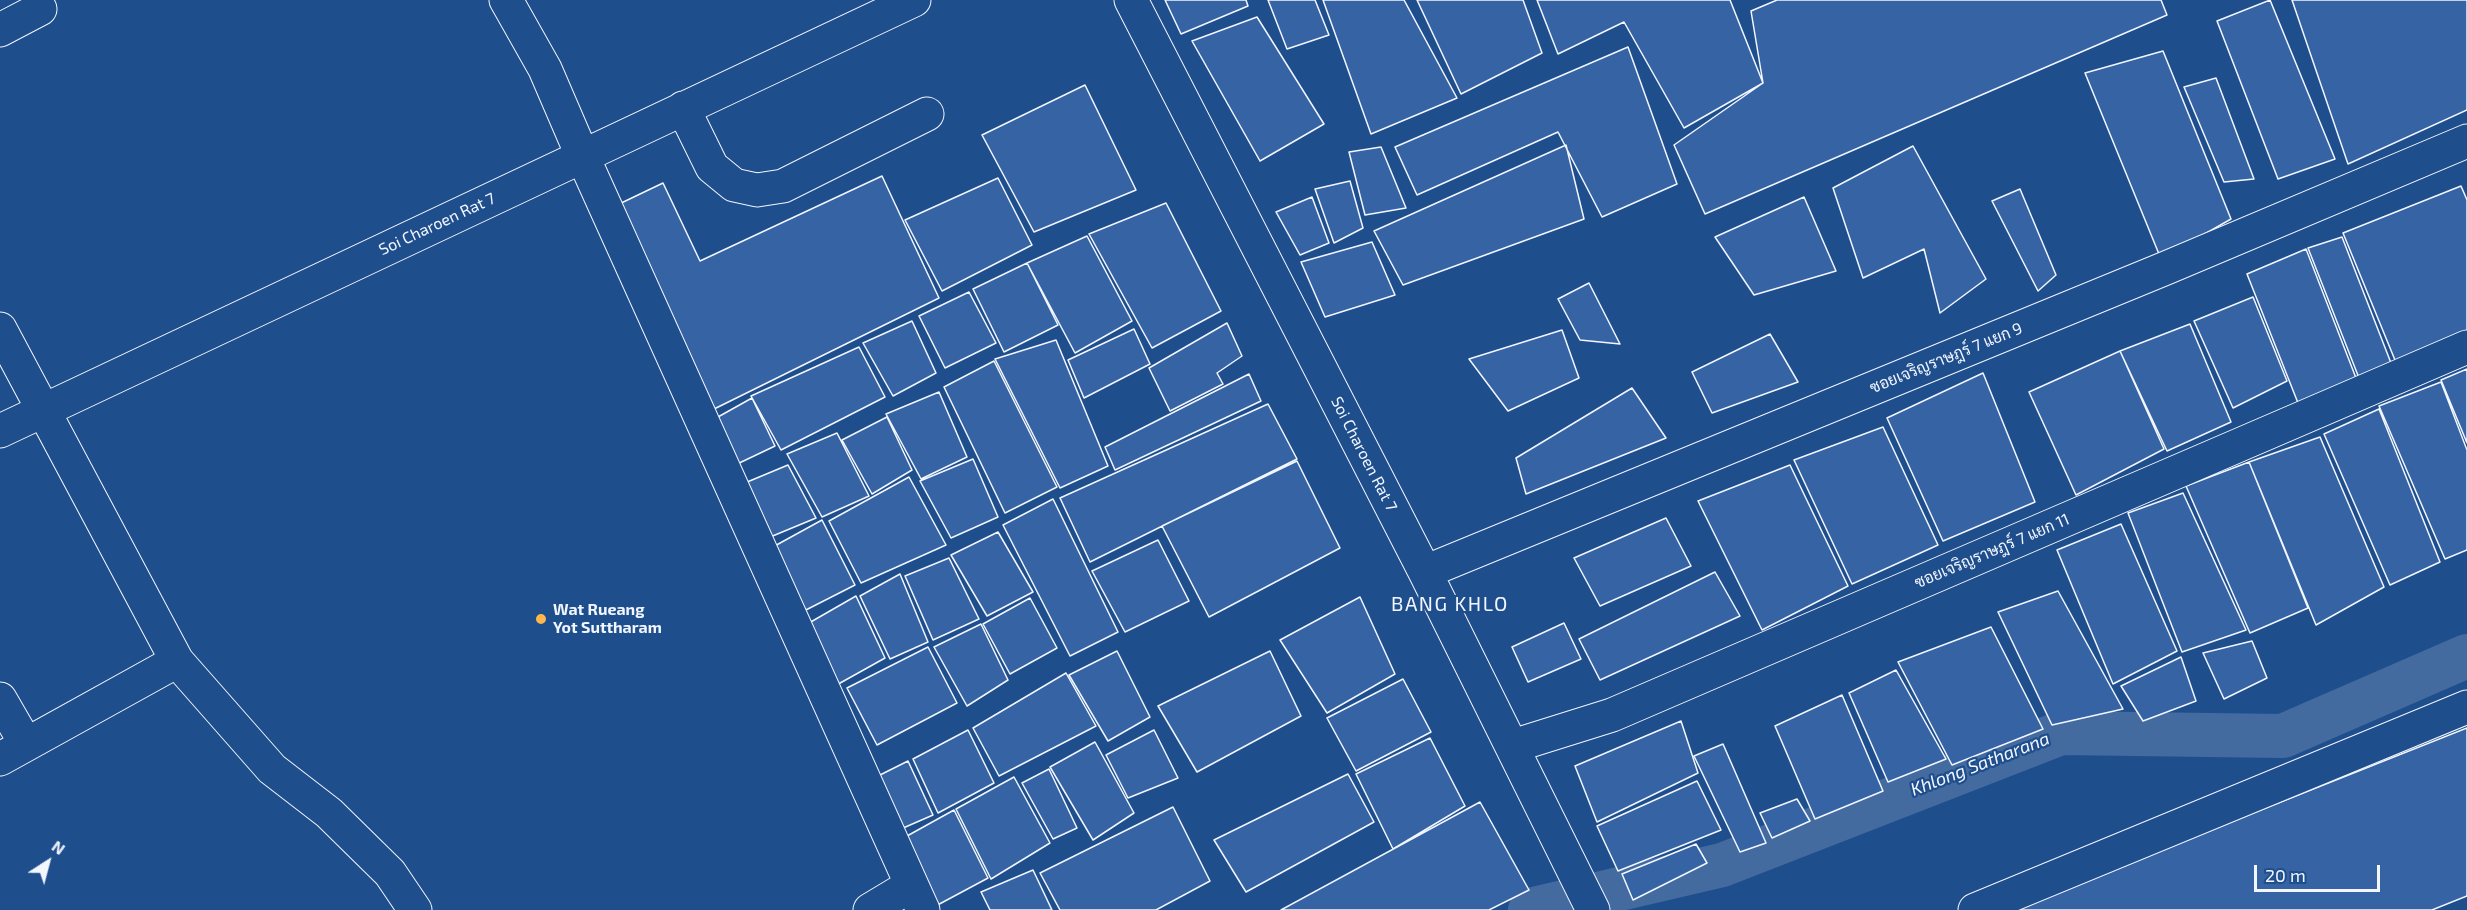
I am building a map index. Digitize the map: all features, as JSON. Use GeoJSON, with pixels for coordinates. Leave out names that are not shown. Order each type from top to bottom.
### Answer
{"type":"FeatureCollection","features":[{"type":"Feature","properties":{"kind":"street"},"geometry":{"type":"LineString","coordinates":[[506,0],[545,69],[916,898],[870,910]]}},
{"type":"Feature","properties":{"kind":"street","name":"Soi Charoen Rat 7"},"geometry":{"type":"LineString","coordinates":[[0,430],[683,108],[879,7],[914,0]]}},
{"type":"Feature","properties":{"kind":"street","name":"Soi Charoen Rat 7"},"geometry":{"type":"LineString","coordinates":[[1131,0],[1425,572],[1588,900]]}},
{"type":"Feature","properties":{"kind":"street"},"geometry":{"type":"LineString","coordinates":[[0,30],[40,9]]}},
{"type":"Feature","properties":{"kind":"street"},"geometry":{"type":"LineString","coordinates":[[683,108],[712,167],[734,185],[757,190],[783,186],[927,114]]}},
{"type":"Feature","properties":{"kind":"street","name":"ซอยเจริญราษฎร์ 7 แยก 9"},"geometry":{"type":"LineString","coordinates":[[1425,572],[2166,268],[2467,141]]}},
{"type":"Feature","properties":{"kind":"street"},"geometry":{"type":"LineString","coordinates":[[0,329],[177,661],[272,769],[329,813],[390,873],[415,910]]}},
{"type":"Feature","properties":{"kind":"street","name":"ซอยเจริญราษฎร์ 7 แยก 11"},"geometry":{"type":"LineString","coordinates":[[1513,746],[1612,714],[2467,347]]}},
{"type":"Feature","properties":{"kind":"street"},"geometry":{"type":"LineString","coordinates":[[0,699],[13,751],[177,661]]}},
{"type":"Feature","properties":{"kind":"street"},"geometry":{"type":"LineString","coordinates":[[1975,910],[2467,707]]}},
{"type":"Feature","properties":{"kind":"building"},"geometry":{"type":"Polygon","coordinates":[[[1165,0],[1246,0],[1248,6],[1181,34],[1165,0]]]}},
{"type":"Feature","properties":{"kind":"building"},"geometry":{"type":"Polygon","coordinates":[[[1268,0],[1315,0],[1329,35],[1287,49],[1268,0]]]}},
{"type":"Feature","properties":{"kind":"building"},"geometry":{"type":"Polygon","coordinates":[[[1323,0],[1404,0],[1457,98],[1371,134],[1323,0]]]}},
{"type":"Feature","properties":{"kind":"building"},"geometry":{"type":"Polygon","coordinates":[[[1417,0],[1523,0],[1542,53],[1461,94],[1417,0]]]}},
{"type":"Feature","properties":{"kind":"building"},"geometry":{"type":"Polygon","coordinates":[[[1537,0],[1730,0],[1763,83],[1684,128],[1624,22],[1558,54],[1537,0]]]}},
{"type":"Feature","properties":{"kind":"building"},"geometry":{"type":"Polygon","coordinates":[[[1777,0],[2161,0],[2167,15],[1705,214],[1674,145],[1763,83],[1751,11],[1777,0]]]}},
{"type":"Feature","properties":{"kind":"building"},"geometry":{"type":"Polygon","coordinates":[[[2270,0],[2335,159],[2278,179],[2217,21],[2270,0]]]}},
{"type":"Feature","properties":{"kind":"building"},"geometry":{"type":"Polygon","coordinates":[[[2292,0],[2467,0],[2467,110],[2348,164],[2292,0]]]}},
{"type":"Feature","properties":{"kind":"building"},"geometry":{"type":"Polygon","coordinates":[[[1257,17],[1324,124],[1260,161],[1192,41],[1257,17]]]}},
{"type":"Feature","properties":{"kind":"building"},"geometry":{"type":"Polygon","coordinates":[[[1628,47],[1677,184],[1602,217],[1558,132],[1417,195],[1395,147],[1628,47]]]}},
{"type":"Feature","properties":{"kind":"building"},"geometry":{"type":"Polygon","coordinates":[[[2163,51],[2231,219],[2161,259],[2085,73],[2163,51]]]}},
{"type":"Feature","properties":{"kind":"building"},"geometry":{"type":"Polygon","coordinates":[[[2216,78],[2254,179],[2224,182],[2184,87],[2216,78]]]}},
{"type":"Feature","properties":{"kind":"building"},"geometry":{"type":"Polygon","coordinates":[[[1085,85],[1136,190],[1034,232],[982,135],[1085,85]]]}},
{"type":"Feature","properties":{"kind":"building"},"geometry":{"type":"Polygon","coordinates":[[[1566,145],[1584,219],[1403,285],[1374,231],[1566,145]]]}},
{"type":"Feature","properties":{"kind":"building"},"geometry":{"type":"Polygon","coordinates":[[[1913,146],[1986,279],[1940,313],[1924,249],[1863,278],[1833,188],[1913,146]]]}},
{"type":"Feature","properties":{"kind":"building"},"geometry":{"type":"Polygon","coordinates":[[[1381,147],[1406,208],[1365,215],[1349,152],[1381,147]]]}},
{"type":"Feature","properties":{"kind":"building"},"geometry":{"type":"Polygon","coordinates":[[[882,176],[939,298],[706,413],[615,206],[663,183],[700,261],[882,176]]]}},
{"type":"Feature","properties":{"kind":"building"},"geometry":{"type":"Polygon","coordinates":[[[998,178],[1032,245],[942,291],[905,220],[998,178]]]}},
{"type":"Feature","properties":{"kind":"building"},"geometry":{"type":"Polygon","coordinates":[[[1350,181],[1363,228],[1334,243],[1315,189],[1350,181]]]}},
{"type":"Feature","properties":{"kind":"building"},"geometry":{"type":"Polygon","coordinates":[[[2461,186],[2467,200],[2467,333],[2397,365],[2343,233],[2461,186]]]}},
{"type":"Feature","properties":{"kind":"building"},"geometry":{"type":"Polygon","coordinates":[[[2020,189],[2056,275],[2038,291],[1992,201],[2020,189]]]}},
{"type":"Feature","properties":{"kind":"building"},"geometry":{"type":"Polygon","coordinates":[[[1312,197],[1329,243],[1300,255],[1276,212],[1312,197]]]}},
{"type":"Feature","properties":{"kind":"building"},"geometry":{"type":"Polygon","coordinates":[[[1804,197],[1836,271],[1754,295],[1715,237],[1804,197]]]}},
{"type":"Feature","properties":{"kind":"building"},"geometry":{"type":"Polygon","coordinates":[[[1166,203],[1221,311],[1152,348],[1089,234],[1166,203]]]}},
{"type":"Feature","properties":{"kind":"building"},"geometry":{"type":"Polygon","coordinates":[[[1087,236],[1132,321],[1075,353],[1027,263],[1087,236]]]}},
{"type":"Feature","properties":{"kind":"building"},"geometry":{"type":"Polygon","coordinates":[[[2342,237],[2391,363],[2359,378],[2308,248],[2342,237]]]}},
{"type":"Feature","properties":{"kind":"building"},"geometry":{"type":"Polygon","coordinates":[[[1372,242],[1395,295],[1325,317],[1301,262],[1372,242]]]}},
{"type":"Feature","properties":{"kind":"building"},"geometry":{"type":"Polygon","coordinates":[[[2306,249],[2356,378],[2298,403],[2247,274],[2306,249]]]}},
{"type":"Feature","properties":{"kind":"building"},"geometry":{"type":"Polygon","coordinates":[[[1027,263],[1058,325],[1004,352],[973,289],[1027,263]]]}},
{"type":"Feature","properties":{"kind":"building"},"geometry":{"type":"Polygon","coordinates":[[[1589,283],[1620,344],[1580,340],[1558,299],[1589,283]]]}},
{"type":"Feature","properties":{"kind":"building"},"geometry":{"type":"Polygon","coordinates":[[[969,292],[996,343],[945,368],[919,316],[969,292]]]}},
{"type":"Feature","properties":{"kind":"building"},"geometry":{"type":"Polygon","coordinates":[[[2253,297],[2287,381],[2233,408],[2194,321],[2253,297]]]}},
{"type":"Feature","properties":{"kind":"building"},"geometry":{"type":"Polygon","coordinates":[[[912,321],[936,373],[893,396],[863,343],[912,321]]]}},
{"type":"Feature","properties":{"kind":"building"},"geometry":{"type":"Polygon","coordinates":[[[1227,323],[1242,356],[1217,373],[1223,384],[1170,411],[1149,368],[1227,323]]]}},
{"type":"Feature","properties":{"kind":"building"},"geometry":{"type":"Polygon","coordinates":[[[2190,324],[2231,422],[2167,451],[2120,351],[2190,324]]]}},
{"type":"Feature","properties":{"kind":"building"},"geometry":{"type":"Polygon","coordinates":[[[1134,329],[1150,364],[1084,398],[1068,360],[1134,329]]]}},
{"type":"Feature","properties":{"kind":"building"},"geometry":{"type":"Polygon","coordinates":[[[1562,330],[1579,378],[1508,411],[1469,359],[1562,330]]]}},
{"type":"Feature","properties":{"kind":"building"},"geometry":{"type":"Polygon","coordinates":[[[1770,334],[1798,382],[1712,413],[1692,372],[1770,334]]]}},
{"type":"Feature","properties":{"kind":"building"},"geometry":{"type":"Polygon","coordinates":[[[1056,340],[1108,466],[1060,488],[995,359],[1056,340]]]}},
{"type":"Feature","properties":{"kind":"building"},"geometry":{"type":"Polygon","coordinates":[[[859,347],[885,397],[781,450],[751,396],[859,347]]]}},
{"type":"Feature","properties":{"kind":"building"},"geometry":{"type":"Polygon","coordinates":[[[2120,351],[2164,449],[2076,495],[2029,392],[2120,351]]]}},
{"type":"Feature","properties":{"kind":"building"},"geometry":{"type":"Polygon","coordinates":[[[994,361],[1057,487],[1005,513],[944,387],[994,361]]]}},
{"type":"Feature","properties":{"kind":"building"},"geometry":{"type":"Polygon","coordinates":[[[2467,369],[2467,443],[2441,380],[2467,369]]]}},
{"type":"Feature","properties":{"kind":"building"},"geometry":{"type":"Polygon","coordinates":[[[1983,373],[2035,502],[1943,541],[1887,418],[1983,373]]]}},
{"type":"Feature","properties":{"kind":"building"},"geometry":{"type":"Polygon","coordinates":[[[1249,374],[1261,401],[1115,470],[1105,447],[1249,374]]]}},
{"type":"Feature","properties":{"kind":"building"},"geometry":{"type":"Polygon","coordinates":[[[2441,382],[2467,450],[2467,550],[2445,559],[2379,406],[2441,382]]]}},
{"type":"Feature","properties":{"kind":"building"},"geometry":{"type":"Polygon","coordinates":[[[1632,388],[1666,438],[1526,494],[1516,458],[1632,388]]]}},
{"type":"Feature","properties":{"kind":"building"},"geometry":{"type":"Polygon","coordinates":[[[939,392],[967,457],[921,479],[886,414],[939,392]]]}},
{"type":"Feature","properties":{"kind":"building"},"geometry":{"type":"Polygon","coordinates":[[[752,398],[775,446],[733,466],[709,422],[752,398]]]}},
{"type":"Feature","properties":{"kind":"building"},"geometry":{"type":"Polygon","coordinates":[[[1268,404],[1297,459],[1090,562],[1060,498],[1268,404]]]}},
{"type":"Feature","properties":{"kind":"building"},"geometry":{"type":"Polygon","coordinates":[[[2379,409],[2440,562],[2390,585],[2324,434],[2379,409]]]}},
{"type":"Feature","properties":{"kind":"building"},"geometry":{"type":"Polygon","coordinates":[[[887,417],[912,470],[872,494],[842,440],[887,417]]]}},
{"type":"Feature","properties":{"kind":"building"},"geometry":{"type":"Polygon","coordinates":[[[1883,427],[1938,545],[1852,584],[1794,460],[1883,427]]]}},
{"type":"Feature","properties":{"kind":"building"},"geometry":{"type":"Polygon","coordinates":[[[837,433],[869,496],[822,517],[787,454],[837,433]]]}},
{"type":"Feature","properties":{"kind":"building"},"geometry":{"type":"Polygon","coordinates":[[[2320,437],[2384,587],[2316,625],[2249,462],[2320,437]]]}},
{"type":"Feature","properties":{"kind":"building"},"geometry":{"type":"Polygon","coordinates":[[[973,459],[998,517],[951,538],[920,481],[973,459]]]}},
{"type":"Feature","properties":{"kind":"building"},"geometry":{"type":"Polygon","coordinates":[[[1297,461],[1340,548],[1209,617],[1162,526],[1297,461]]]}},
{"type":"Feature","properties":{"kind":"building"},"geometry":{"type":"Polygon","coordinates":[[[2249,462],[2308,608],[2250,633],[2186,486],[2249,462]]]}},
{"type":"Feature","properties":{"kind":"building"},"geometry":{"type":"Polygon","coordinates":[[[788,465],[816,518],[763,540],[740,485],[788,465]]]}},
{"type":"Feature","properties":{"kind":"building"},"geometry":{"type":"Polygon","coordinates":[[[1790,465],[1848,586],[1762,630],[1698,501],[1790,465]]]}},
{"type":"Feature","properties":{"kind":"building"},"geometry":{"type":"Polygon","coordinates":[[[909,477],[946,545],[861,583],[829,521],[909,477]]]}},
{"type":"Feature","properties":{"kind":"building"},"geometry":{"type":"Polygon","coordinates":[[[2183,493],[2246,630],[2182,652],[2128,513],[2183,493]]]}},
{"type":"Feature","properties":{"kind":"building"},"geometry":{"type":"Polygon","coordinates":[[[1053,499],[1118,632],[1070,656],[1003,525],[1053,499]]]}},
{"type":"Feature","properties":{"kind":"building"},"geometry":{"type":"Polygon","coordinates":[[[1666,518],[1691,566],[1600,606],[1574,558],[1666,518]]]}},
{"type":"Feature","properties":{"kind":"building"},"geometry":{"type":"Polygon","coordinates":[[[822,520],[855,585],[798,614],[771,548],[822,520]]]}},
{"type":"Feature","properties":{"kind":"building"},"geometry":{"type":"Polygon","coordinates":[[[2121,524],[2177,651],[2113,684],[2057,550],[2121,524]]]}},
{"type":"Feature","properties":{"kind":"building"},"geometry":{"type":"Polygon","coordinates":[[[998,532],[1033,592],[987,616],[951,555],[998,532]]]}},
{"type":"Feature","properties":{"kind":"building"},"geometry":{"type":"Polygon","coordinates":[[[1158,540],[1189,601],[1125,632],[1092,571],[1158,540]]]}},
{"type":"Feature","properties":{"kind":"building"},"geometry":{"type":"Polygon","coordinates":[[[949,558],[979,619],[933,640],[905,576],[949,558]]]}},
{"type":"Feature","properties":{"kind":"building"},"geometry":{"type":"Polygon","coordinates":[[[1715,572],[1740,616],[1600,680],[1579,639],[1715,572]]]}},
{"type":"Feature","properties":{"kind":"building"},"geometry":{"type":"Polygon","coordinates":[[[900,574],[928,642],[890,659],[860,596],[900,574]]]}},
{"type":"Feature","properties":{"kind":"building"},"geometry":{"type":"Polygon","coordinates":[[[2058,591],[2123,709],[2052,725],[1998,612],[2058,591]]]}},
{"type":"Feature","properties":{"kind":"building"},"geometry":{"type":"Polygon","coordinates":[[[856,596],[885,658],[833,687],[802,627],[856,596]]]}},
{"type":"Feature","properties":{"kind":"building"},"geometry":{"type":"Polygon","coordinates":[[[1360,597],[1395,674],[1327,713],[1280,640],[1360,597]]]}},
{"type":"Feature","properties":{"kind":"building"},"geometry":{"type":"Polygon","coordinates":[[[1030,598],[1057,648],[1010,674],[983,624],[1030,598]]]}},
{"type":"Feature","properties":{"kind":"building"},"geometry":{"type":"Polygon","coordinates":[[[1564,623],[1581,659],[1528,682],[1512,647],[1564,623]]]}},
{"type":"Feature","properties":{"kind":"building"},"geometry":{"type":"Polygon","coordinates":[[[981,624],[1008,680],[967,706],[934,647],[981,624]]]}},
{"type":"Feature","properties":{"kind":"building"},"geometry":{"type":"Polygon","coordinates":[[[1991,627],[2043,729],[1952,765],[1898,662],[1991,627]]]}},
{"type":"Feature","properties":{"kind":"building"},"geometry":{"type":"Polygon","coordinates":[[[2252,641],[2267,678],[2224,699],[2203,653],[2252,641]]]}},
{"type":"Feature","properties":{"kind":"building"},"geometry":{"type":"Polygon","coordinates":[[[928,647],[957,703],[877,745],[847,688],[928,647]]]}},
{"type":"Feature","properties":{"kind":"building"},"geometry":{"type":"Polygon","coordinates":[[[1117,651],[1150,717],[1108,741],[1069,675],[1117,651]]]}},
{"type":"Feature","properties":{"kind":"building"},"geometry":{"type":"Polygon","coordinates":[[[1270,651],[1301,716],[1197,772],[1158,706],[1270,651]]]}},
{"type":"Feature","properties":{"kind":"building"},"geometry":{"type":"Polygon","coordinates":[[[2181,657],[2196,701],[2143,721],[2121,686],[2181,657]]]}},
{"type":"Feature","properties":{"kind":"building"},"geometry":{"type":"Polygon","coordinates":[[[1896,670],[1946,759],[1888,782],[1849,693],[1896,670]]]}},
{"type":"Feature","properties":{"kind":"building"},"geometry":{"type":"Polygon","coordinates":[[[1066,673],[1096,726],[999,776],[973,728],[1066,673]]]}},
{"type":"Feature","properties":{"kind":"building"},"geometry":{"type":"Polygon","coordinates":[[[1403,679],[1431,732],[1356,771],[1327,718],[1403,679]]]}},
{"type":"Feature","properties":{"kind":"building"},"geometry":{"type":"Polygon","coordinates":[[[1842,695],[1883,791],[1815,819],[1775,726],[1842,695]]]}},
{"type":"Feature","properties":{"kind":"building"},"geometry":{"type":"Polygon","coordinates":[[[1681,721],[1698,773],[1597,822],[1575,766],[1681,721]]]}},
{"type":"Feature","properties":{"kind":"building"},"geometry":{"type":"Polygon","coordinates":[[[2467,728],[2467,896],[2432,910],[2009,910],[2467,728]]]}},
{"type":"Feature","properties":{"kind":"building"},"geometry":{"type":"Polygon","coordinates":[[[968,730],[994,783],[938,813],[913,759],[968,730]]]}},
{"type":"Feature","properties":{"kind":"building"},"geometry":{"type":"Polygon","coordinates":[[[1154,730],[1178,778],[1128,798],[1106,755],[1154,730]]]}},
{"type":"Feature","properties":{"kind":"building"},"geometry":{"type":"Polygon","coordinates":[[[1430,738],[1465,806],[1393,849],[1356,774],[1430,738]]]}},
{"type":"Feature","properties":{"kind":"building"},"geometry":{"type":"Polygon","coordinates":[[[1095,742],[1134,813],[1093,840],[1050,767],[1095,742]]]}},
{"type":"Feature","properties":{"kind":"building"},"geometry":{"type":"Polygon","coordinates":[[[1723,744],[1766,843],[1740,852],[1694,756],[1723,744]]]}},
{"type":"Feature","properties":{"kind":"building"},"geometry":{"type":"Polygon","coordinates":[[[908,761],[933,815],[894,832],[870,780],[908,761]]]}},
{"type":"Feature","properties":{"kind":"building"},"geometry":{"type":"Polygon","coordinates":[[[1049,769],[1077,828],[1053,839],[1022,783],[1049,769]]]}},
{"type":"Feature","properties":{"kind":"building"},"geometry":{"type":"Polygon","coordinates":[[[1348,774],[1374,822],[1246,892],[1214,840],[1348,774]]]}},
{"type":"Feature","properties":{"kind":"building"},"geometry":{"type":"Polygon","coordinates":[[[1014,777],[1050,843],[991,879],[956,809],[1014,777]]]}},
{"type":"Feature","properties":{"kind":"building"},"geometry":{"type":"Polygon","coordinates":[[[1697,781],[1721,830],[1618,871],[1597,826],[1697,781]]]}},
{"type":"Feature","properties":{"kind":"building"},"geometry":{"type":"Polygon","coordinates":[[[1797,799],[1810,821],[1772,838],[1760,813],[1797,799]]]}},
{"type":"Feature","properties":{"kind":"building"},"geometry":{"type":"Polygon","coordinates":[[[1480,802],[1529,890],[1489,910],[1281,910],[1480,802]]]}},
{"type":"Feature","properties":{"kind":"building"},"geometry":{"type":"Polygon","coordinates":[[[1173,807],[1210,881],[1156,910],[1060,910],[1040,873],[1173,807]]]}},
{"type":"Feature","properties":{"kind":"building"},"geometry":{"type":"Polygon","coordinates":[[[954,810],[988,878],[932,908],[898,841],[954,810]]]}},
{"type":"Feature","properties":{"kind":"building"},"geometry":{"type":"Polygon","coordinates":[[[1696,844],[1707,863],[1633,900],[1622,874],[1696,844]]]}},
{"type":"Feature","properties":{"kind":"building"},"geometry":{"type":"Polygon","coordinates":[[[1033,870],[1052,910],[990,910],[981,892],[1033,870]]]}},
{"type":"Feature","properties":{"kind":"waterway","name":"Khlong Satharana"},"geometry":{"type":"LineString","coordinates":[[1530,910],[1722,865],[2061,733],[2283,736],[2467,656]]}},
{"type":"Feature","properties":{"kind":"place","name":"Wat Rueang Yot Suttharam"},"geometry":{"type":"Point","coordinates":[541,619]}},
{"type":"Feature","properties":{"kind":"district","name":"BANG KHLO"},"geometry":{"type":"Point","coordinates":[1450,604]}}]}
